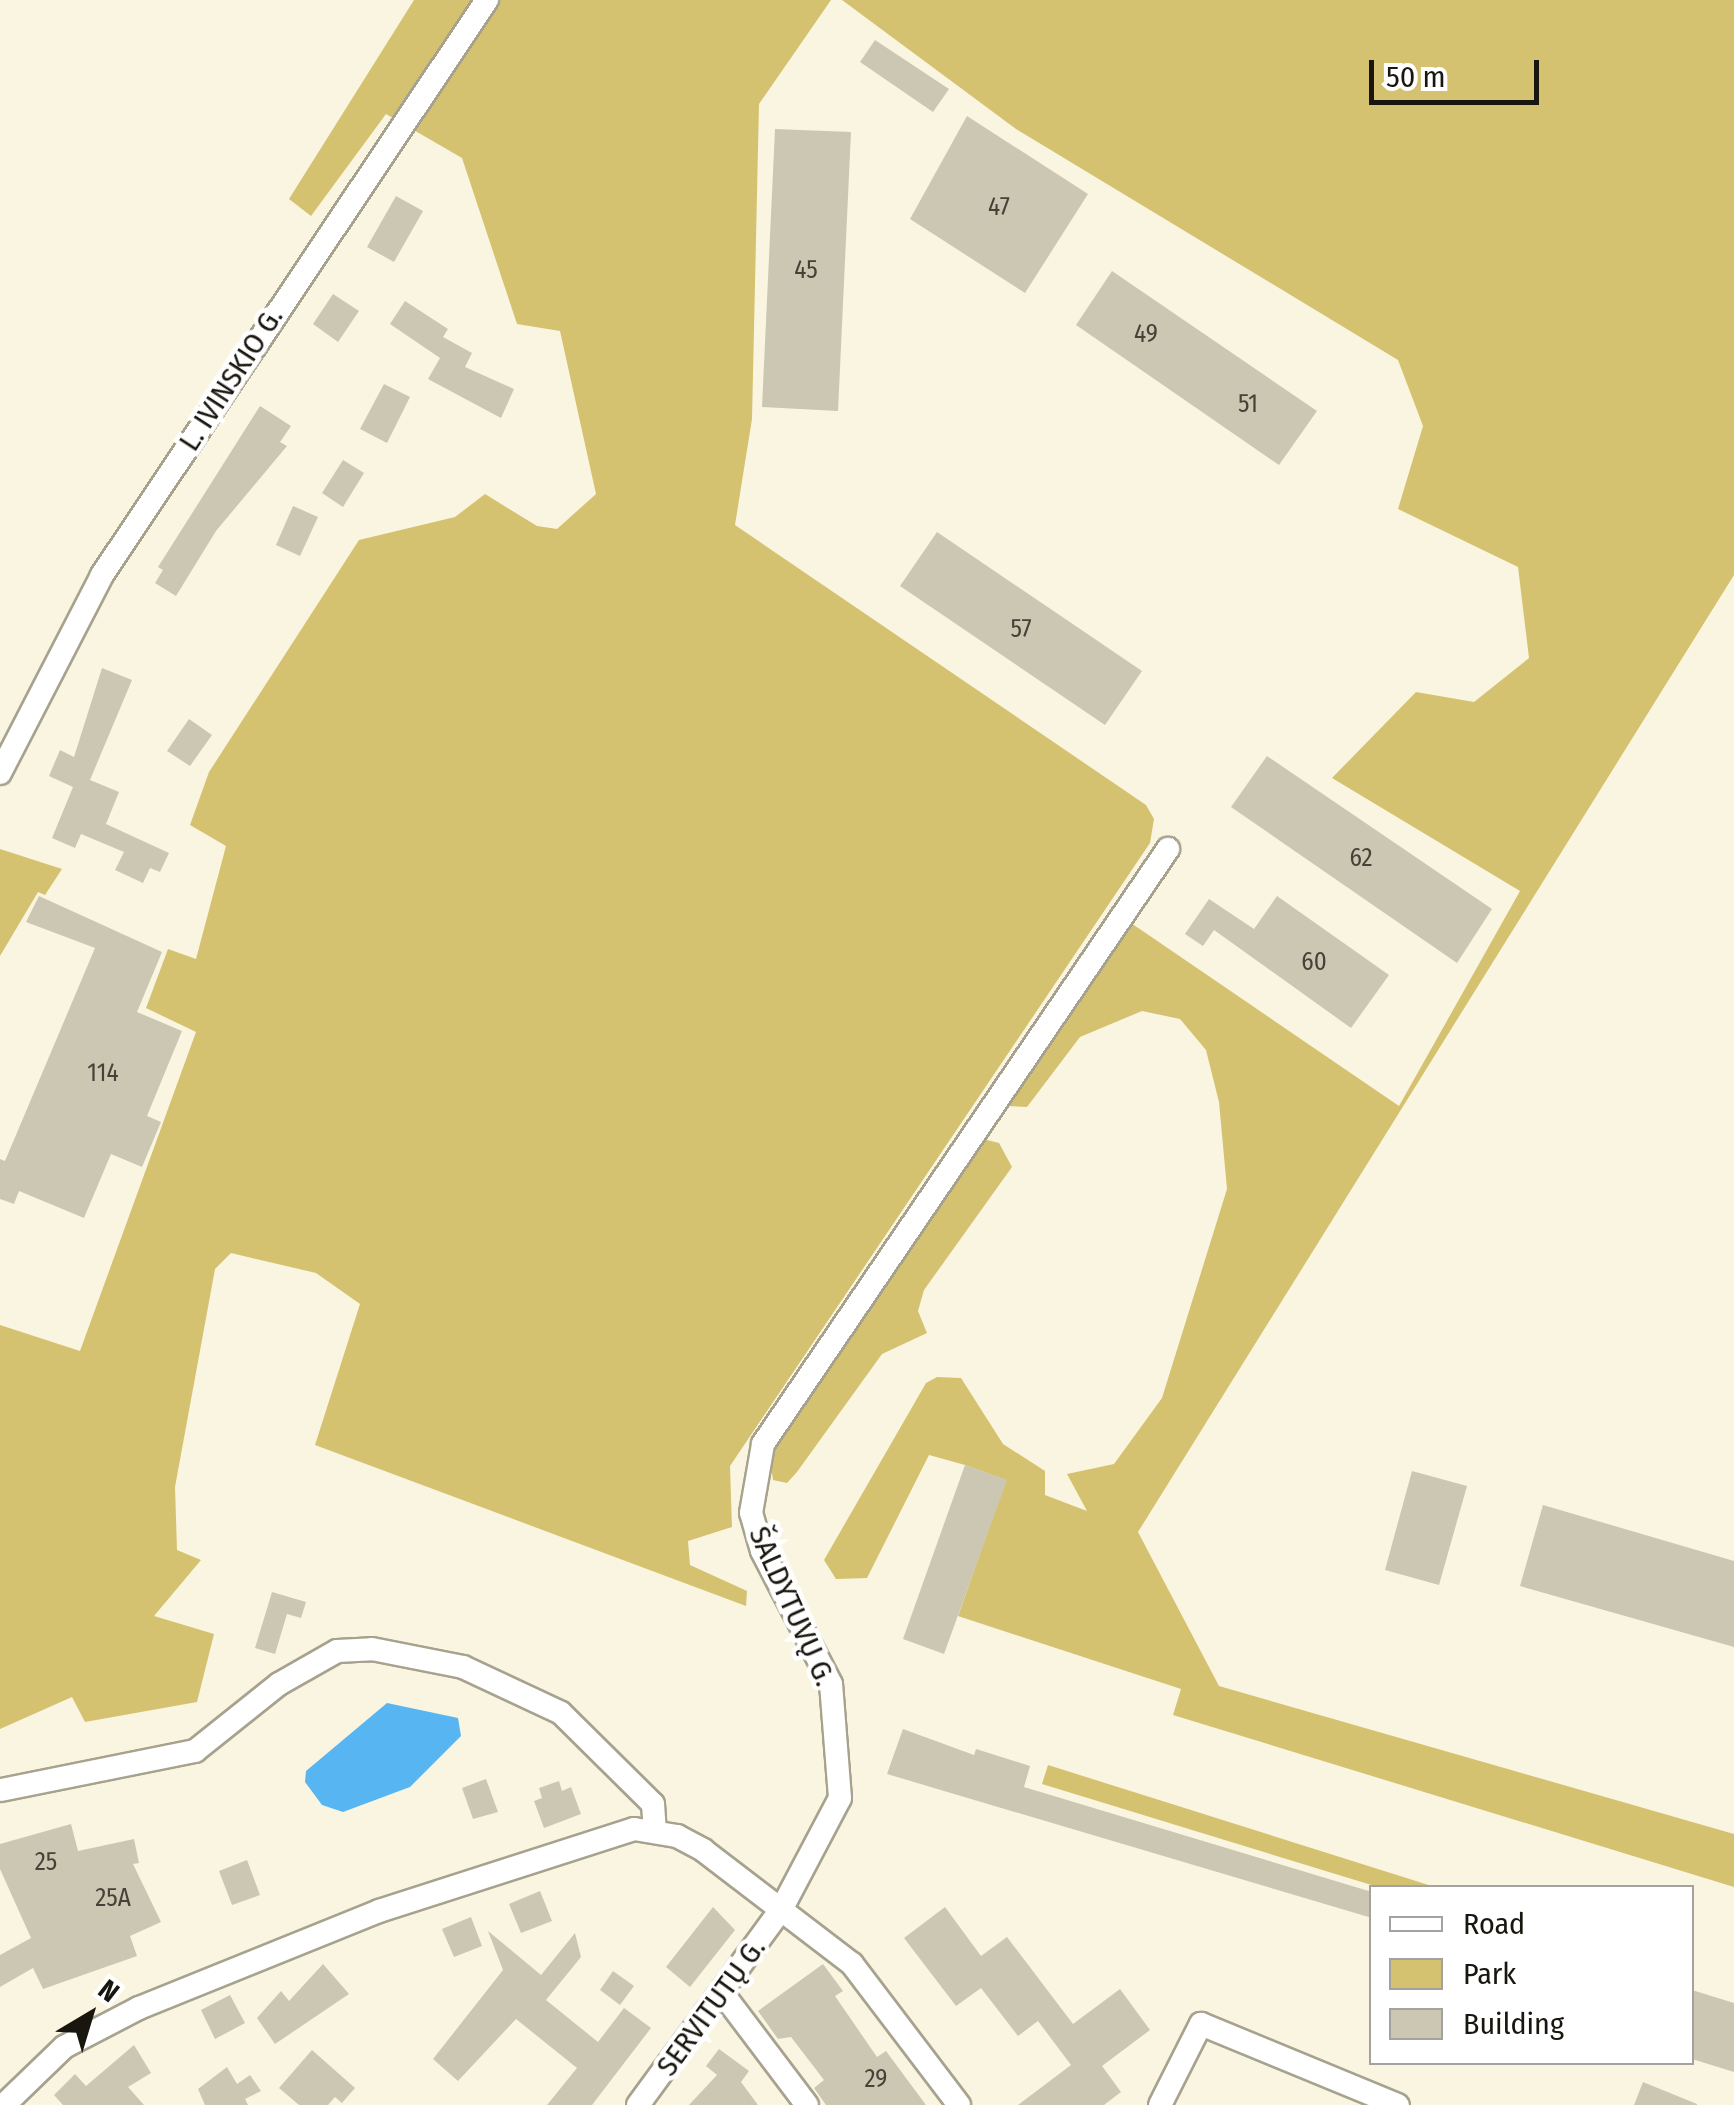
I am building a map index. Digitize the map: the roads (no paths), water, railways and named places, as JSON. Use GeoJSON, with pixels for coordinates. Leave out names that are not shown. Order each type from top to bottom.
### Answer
{"type":"FeatureCollection","features":[{"type":"Feature","properties":{"kind":"street","name":"L. IVINSKIO G."},"geometry":{"type":"LineString","coordinates":[[0,773],[102,575],[487,0]]}},
{"type":"Feature","properties":{"kind":"street","name":"ŠALDYTUVŲ G."},"geometry":{"type":"LineString","coordinates":[[782,1908],[831,1825],[841,1775],[830,1684],[762,1551],[751,1513],[763,1444],[1168,849]]}},
{"type":"Feature","properties":{"kind":"street"},"geometry":{"type":"LineString","coordinates":[[1,1790],[196,1751],[337,1650],[372,1649],[463,1667],[561,1714],[653,1804],[655,1830]]}},
{"type":"Feature","properties":{"kind":"street"},"geometry":{"type":"LineString","coordinates":[[4,2105],[64,2047],[139,2008],[379,1911],[609,1832],[655,1830],[703,1850],[852,1964],[959,2105]]}},
{"type":"Feature","properties":{"kind":"street","name":"SERVITUTŲ G."},"geometry":{"type":"LineString","coordinates":[[638,2105],[723,1994],[782,1908]]}},
{"type":"Feature","properties":{"kind":"street"},"geometry":{"type":"LineString","coordinates":[[723,1994],[807,2105]]}},
{"type":"Feature","properties":{"kind":"street"},"geometry":{"type":"LineString","coordinates":[[1160,2105],[1201,2024],[1398,2105]]}},
{"type":"Feature","properties":{"kind":"water"},"geometry":{"type":"Polygon","coordinates":[[[387,1703],[458,1718],[461,1736],[410,1787],[343,1812],[322,1805],[305,1782],[306,1771],[387,1703]]]}}]}
